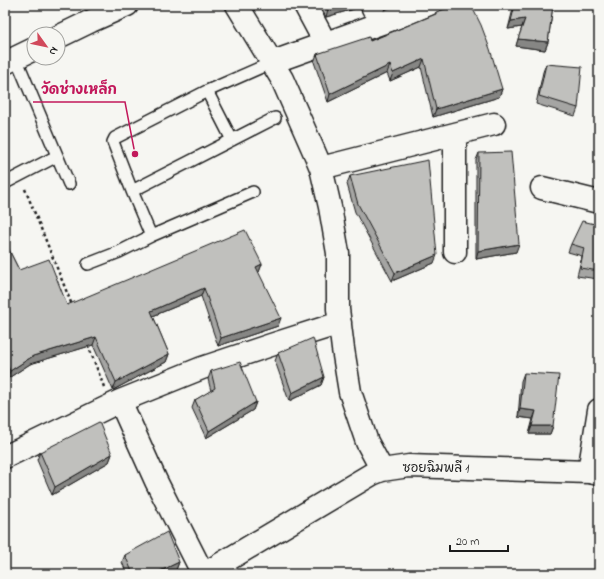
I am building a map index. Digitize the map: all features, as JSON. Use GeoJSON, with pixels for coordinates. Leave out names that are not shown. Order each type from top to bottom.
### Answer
{"type":"FeatureCollection","features":[{"type":"Feature","properties":{"kind":"street"},"geometry":{"type":"LineString","coordinates":[[66,33],[127,5]]}},
{"type":"Feature","properties":{"kind":"street"},"geometry":{"type":"LineString","coordinates":[[237,5],[282,79],[321,168],[338,253],[338,309],[350,392],[367,442],[382,470]]}},
{"type":"Feature","properties":{"kind":"street"},"geometry":{"type":"LineString","coordinates":[[305,5],[320,33]]}},
{"type":"Feature","properties":{"kind":"street"},"geometry":{"type":"LineString","coordinates":[[273,62],[432,5]]}},
{"type":"Feature","properties":{"kind":"street"},"geometry":{"type":"LineString","coordinates":[[321,168],[494,124]]}},
{"type":"Feature","properties":{"kind":"street"},"geometry":{"type":"LineString","coordinates":[[455,134],[455,252]]}},
{"type":"Feature","properties":{"kind":"street"},"geometry":{"type":"LineString","coordinates":[[542,188],[599,202]]}},
{"type":"Feature","properties":{"kind":"street"},"geometry":{"type":"LineString","coordinates":[[5,457],[116,404],[202,368],[340,323]]}},
{"type":"Feature","properties":{"kind":"street"},"geometry":{"type":"LineString","coordinates":[[116,404],[204,574]]}},
{"type":"Feature","properties":{"kind":"street"},"geometry":{"type":"LineString","coordinates":[[594,473],[599,410]]}},
{"type":"Feature","properties":{"kind":"street","name":"ซอยฉิมพลี 1"},"geometry":{"type":"LineString","coordinates":[[204,574],[372,474],[382,470],[409,466],[594,473]]}},
{"type":"Feature","properties":{"kind":"lane"},"geometry":{"type":"LineString","coordinates":[[18,57],[69,184]]}},
{"type":"Feature","properties":{"kind":"lane"},"geometry":{"type":"LineString","coordinates":[[151,236],[113,142],[115,138],[207,91],[273,62]]}},
{"type":"Feature","properties":{"kind":"lane"},"geometry":{"type":"LineString","coordinates":[[207,91],[232,140]]}},
{"type":"Feature","properties":{"kind":"lane"},"geometry":{"type":"LineString","coordinates":[[132,191],[275,118]]}},
{"type":"Feature","properties":{"kind":"lane"},"geometry":{"type":"LineString","coordinates":[[5,183],[57,156]]}},
{"type":"Feature","properties":{"kind":"lane"},"geometry":{"type":"LineString","coordinates":[[88,264],[119,252],[151,236],[253,192]]}},
{"type":"Feature","properties":{"kind":"path"},"geometry":{"type":"LineString","coordinates":[[20,175],[74,312]]}},
{"type":"Feature","properties":{"kind":"path"},"geometry":{"type":"LineString","coordinates":[[86,341],[116,404]]}},
{"type":"Feature","properties":{"kind":"building"},"geometry":{"type":"Polygon","coordinates":[[[326,5],[342,5],[328,9],[326,5]]]}},
{"type":"Feature","properties":{"kind":"building"},"geometry":{"type":"Polygon","coordinates":[[[457,5],[471,5],[481,25],[490,49],[502,89],[436,109],[424,59],[393,73],[390,65],[330,94],[317,54],[369,37],[370,41],[436,14],[436,12],[457,5]]]}},
{"type":"Feature","properties":{"kind":"building"},"geometry":{"type":"Polygon","coordinates":[[[515,5],[553,5],[548,42],[518,39],[525,19],[511,21],[515,5]]]}},
{"type":"Feature","properties":{"kind":"building"},"geometry":{"type":"Polygon","coordinates":[[[546,64],[582,67],[578,108],[539,96],[546,64]]]}},
{"type":"Feature","properties":{"kind":"building"},"geometry":{"type":"Polygon","coordinates":[[[511,152],[519,244],[478,251],[479,153],[511,152]]]}},
{"type":"Feature","properties":{"kind":"building"},"geometry":{"type":"Polygon","coordinates":[[[428,160],[437,255],[395,273],[358,204],[350,176],[428,160]]]}},
{"type":"Feature","properties":{"kind":"building"},"geometry":{"type":"Polygon","coordinates":[[[582,221],[599,225],[599,271],[580,268],[584,248],[571,244],[582,221]]]}},
{"type":"Feature","properties":{"kind":"building"},"geometry":{"type":"Polygon","coordinates":[[[245,230],[262,264],[256,267],[281,318],[221,338],[204,288],[151,311],[169,354],[116,382],[96,337],[33,356],[10,371],[5,361],[5,242],[19,270],[49,259],[67,305],[245,230]]]}},
{"type":"Feature","properties":{"kind":"building"},"geometry":{"type":"Polygon","coordinates":[[[313,338],[324,377],[292,393],[278,353],[313,338]]]}},
{"type":"Feature","properties":{"kind":"building"},"geometry":{"type":"Polygon","coordinates":[[[240,362],[256,402],[209,431],[195,400],[215,388],[211,371],[240,362]]]}},
{"type":"Feature","properties":{"kind":"building"},"geometry":{"type":"Polygon","coordinates":[[[524,373],[559,375],[553,426],[532,426],[536,411],[520,409],[524,373]]]}},
{"type":"Feature","properties":{"kind":"building"},"geometry":{"type":"Polygon","coordinates":[[[99,422],[112,454],[55,487],[40,452],[99,422]]]}},
{"type":"Feature","properties":{"kind":"building"},"geometry":{"type":"Polygon","coordinates":[[[167,532],[179,562],[154,574],[133,574],[125,555],[167,532]]]}},
{"type":"Feature","properties":{"kind":"place","name":"วัดช่างเหล็ก"},"geometry":{"type":"Point","coordinates":[135,154]}}]}
